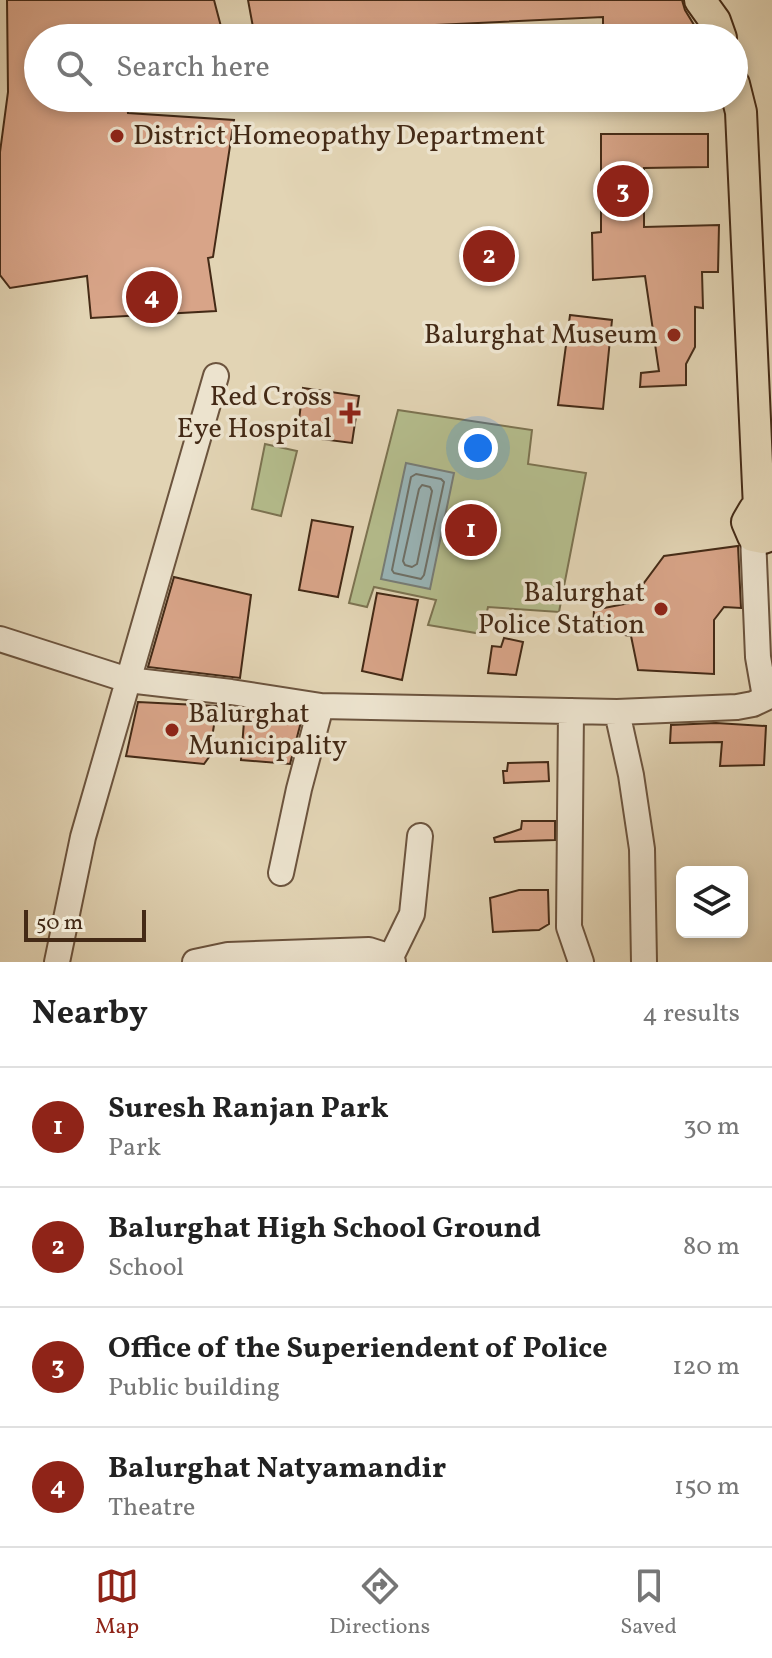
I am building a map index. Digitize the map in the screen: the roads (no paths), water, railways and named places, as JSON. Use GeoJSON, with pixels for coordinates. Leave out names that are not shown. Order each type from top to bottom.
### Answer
{"type":"FeatureCollection","features":[{"type":"Feature","properties":{"kind":"main road"},"geometry":{"type":"LineString","coordinates":[[700,0],[716,24]]}},
{"type":"Feature","properties":{"kind":"main road"},"geometry":{"type":"LineString","coordinates":[[741,112],[765,525]]}},
{"type":"Feature","properties":{"kind":"street"},"geometry":{"type":"LineString","coordinates":[[57,962],[83,837],[216,376]]}},
{"type":"Feature","properties":{"kind":"street"},"geometry":{"type":"LineString","coordinates":[[765,525],[772,628]]}},
{"type":"Feature","properties":{"kind":"street"},"geometry":{"type":"LineString","coordinates":[[0,639],[128,680],[321,706],[617,712],[737,707],[769,696],[758,657],[765,525]]}},
{"type":"Feature","properties":{"kind":"street"},"geometry":{"type":"LineString","coordinates":[[281,873],[321,706]]}},
{"type":"Feature","properties":{"kind":"street"},"geometry":{"type":"LineString","coordinates":[[571,711],[569,927],[581,962]]}},
{"type":"Feature","properties":{"kind":"street"},"geometry":{"type":"LineString","coordinates":[[617,712],[641,838],[644,962]]}},
{"type":"Feature","properties":{"kind":"street"},"geometry":{"type":"LineString","coordinates":[[195,962],[228,955],[369,950],[392,960],[412,914],[420,836]]}},
{"type":"Feature","properties":{"kind":"water"},"geometry":{"type":"Polygon","coordinates":[[[406,463],[454,473],[430,589],[381,579],[406,463]]]}},
{"type":"Feature","properties":{"kind":"place","name":"District Homeopathy Department"},"geometry":{"type":"Point","coordinates":[117,136]}},
{"type":"Feature","properties":{"kind":"place","name":"Office of the Superiendent of Police"},"geometry":{"type":"Point","coordinates":[623,191]}},
{"type":"Feature","properties":{"kind":"place","name":"Balurghat High School Ground"},"geometry":{"type":"Point","coordinates":[489,256]}},
{"type":"Feature","properties":{"kind":"place","name":"Balurghat Natyamandir"},"geometry":{"type":"Point","coordinates":[152,297]}},
{"type":"Feature","properties":{"kind":"place","name":"Balurghat Museum"},"geometry":{"type":"Point","coordinates":[674,335]}},
{"type":"Feature","properties":{"kind":"place","name":"Red Cross Eye Hospital"},"geometry":{"type":"Point","coordinates":[350,413]}},
{"type":"Feature","properties":{"kind":"place","name":"Suresh Ranjan Park"},"geometry":{"type":"Point","coordinates":[471,530]}},
{"type":"Feature","properties":{"kind":"place","name":"Balurghat Police Station"},"geometry":{"type":"Point","coordinates":[661,609]}},
{"type":"Feature","properties":{"kind":"place","name":"Balurghat Municipality"},"geometry":{"type":"Point","coordinates":[172,730]}}]}
